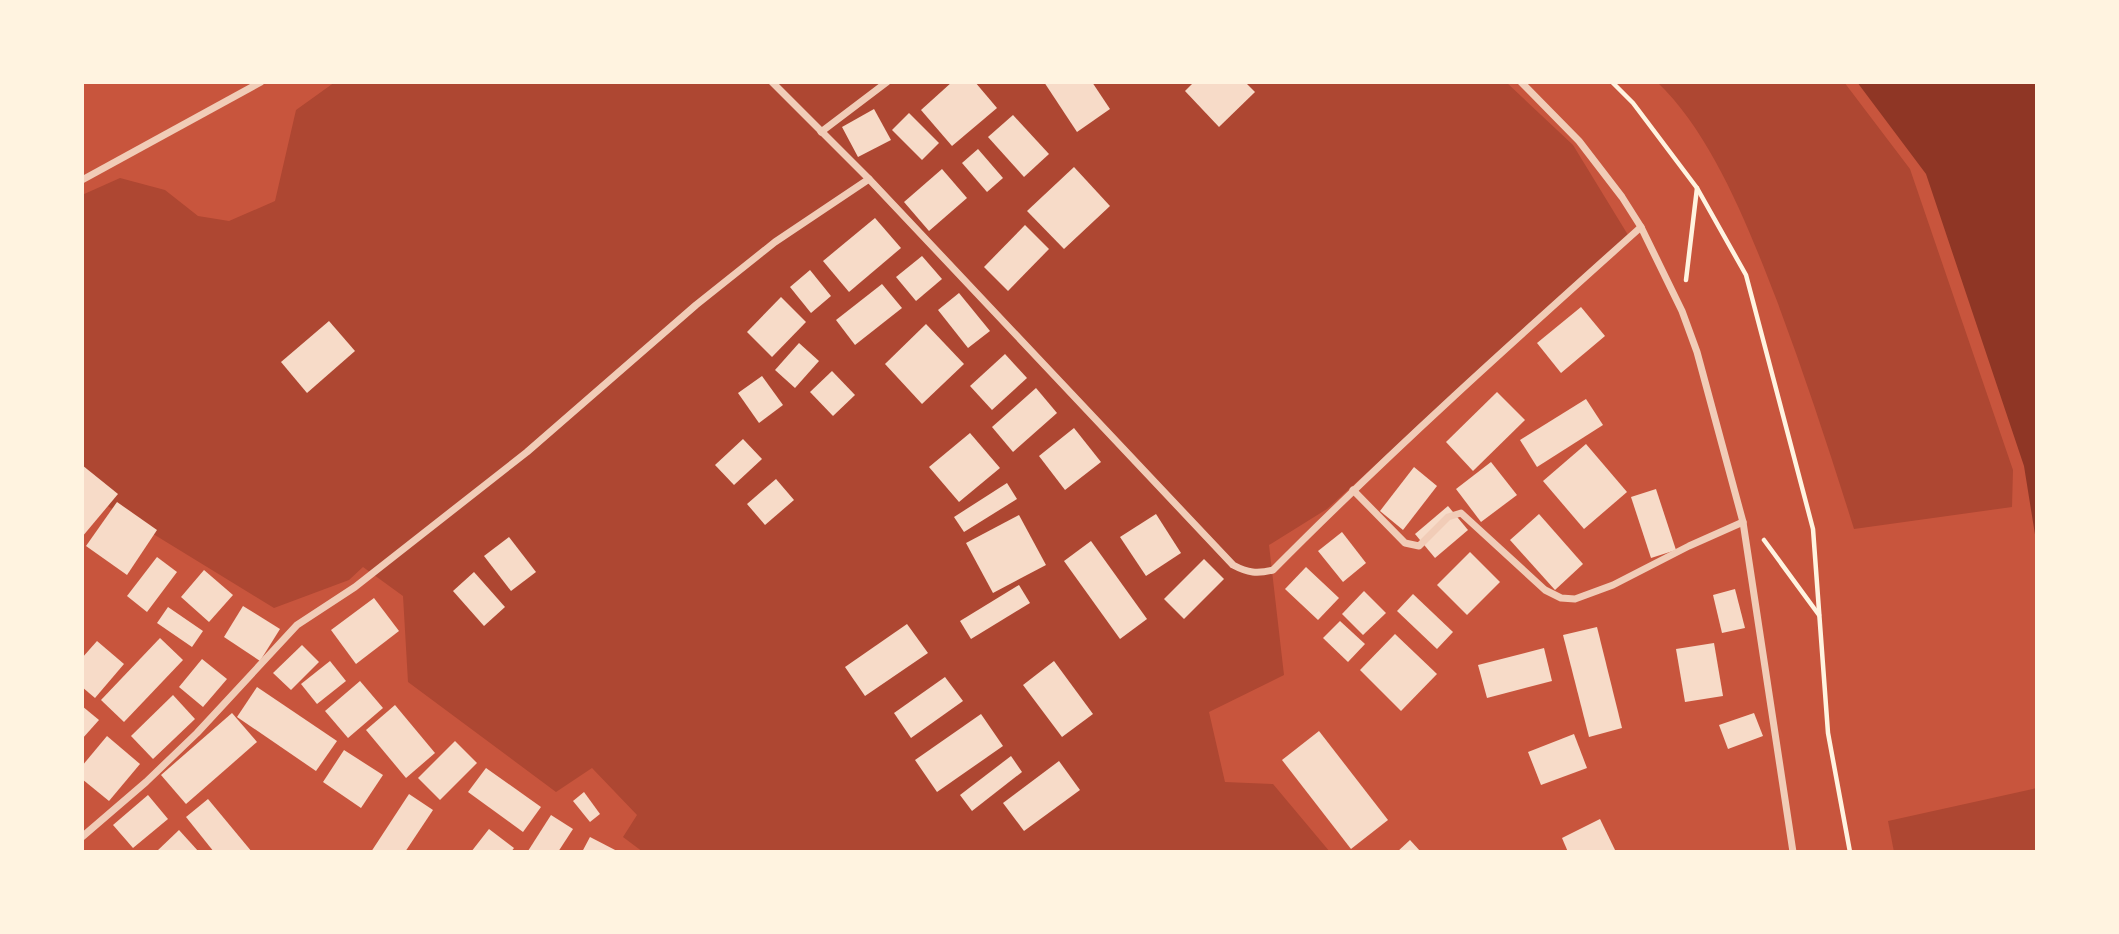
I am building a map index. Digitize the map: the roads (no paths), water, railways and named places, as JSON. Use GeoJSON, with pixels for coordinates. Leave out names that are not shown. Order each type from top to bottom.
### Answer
{"type":"FeatureCollection","features":[{"type":"Feature","properties":{"kind":"street"},"geometry":{"type":"LineString","coordinates":[[82,180],[261,82]]}},
{"type":"Feature","properties":{"kind":"street"},"geometry":{"type":"LineString","coordinates":[[772,82],[869,179],[1233,565],[1257,574],[1273,570],[1353,490],[1483,368],[1641,227]]}},
{"type":"Feature","properties":{"kind":"street"},"geometry":{"type":"LineString","coordinates":[[821,132],[887,82]]}},
{"type":"Feature","properties":{"kind":"street"},"geometry":{"type":"LineString","coordinates":[[1521,82],[1579,141],[1622,197],[1641,227],[1682,311],[1697,352],[1743,522],[1793,852]]}},
{"type":"Feature","properties":{"kind":"street"},"geometry":{"type":"LineString","coordinates":[[82,837],[146,782],[197,733],[297,625],[355,587],[527,452],[696,305],[775,242],[869,179]]}},
{"type":"Feature","properties":{"kind":"street"},"geometry":{"type":"LineString","coordinates":[[1353,490],[1405,543],[1419,545],[1448,517],[1461,513],[1545,590],[1561,598],[1575,598],[1613,585],[1743,522]]}}]}
